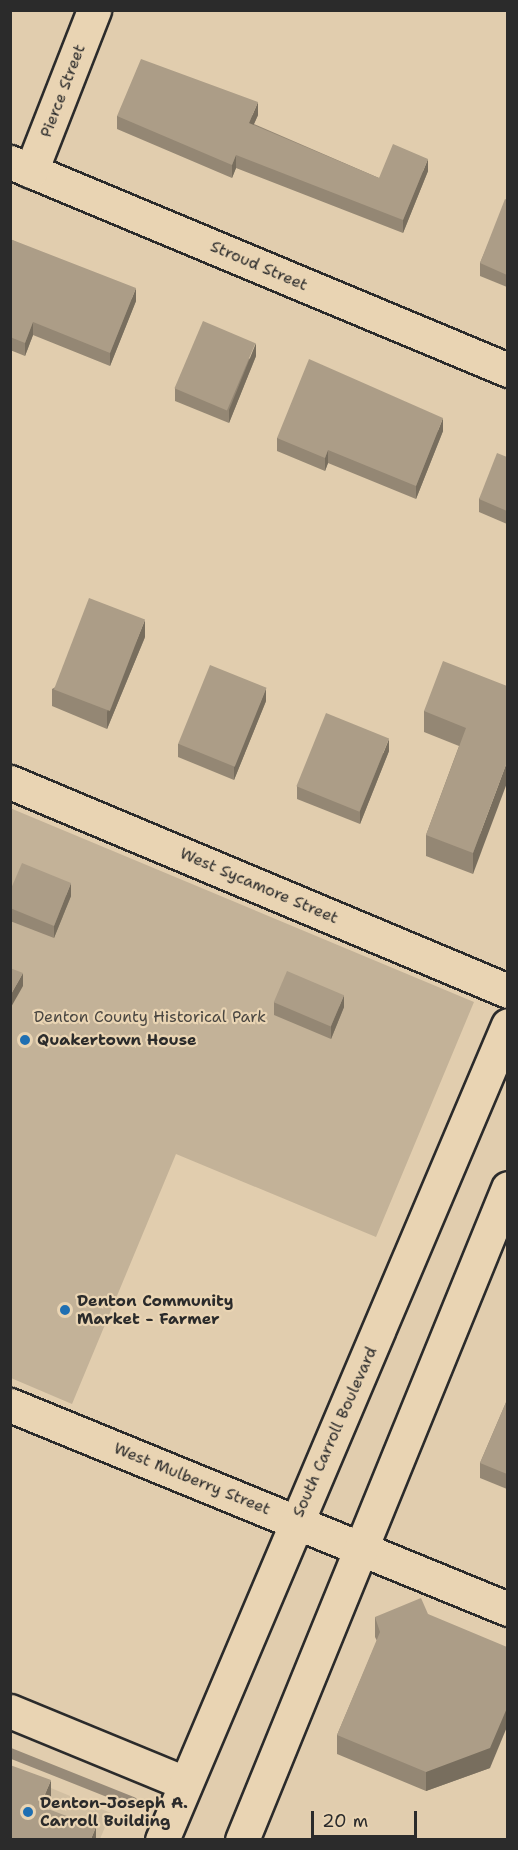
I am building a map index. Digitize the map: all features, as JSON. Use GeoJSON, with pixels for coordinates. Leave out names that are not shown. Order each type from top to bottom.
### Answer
{"type":"FeatureCollection","features":[{"type":"Feature","properties":{"kind":"street","name":"Pierce Street"},"geometry":{"type":"LineString","coordinates":[[21,166],[94,10]]}},
{"type":"Feature","properties":{"kind":"street","name":"Stroud Street"},"geometry":{"type":"LineString","coordinates":[[21,166],[507,370]]}},
{"type":"Feature","properties":{"kind":"street","name":"West Sycamore Street"},"geometry":{"type":"LineString","coordinates":[[10,782],[507,991]]}},
{"type":"Feature","properties":{"kind":"street","name":"South Carroll Boulevard"},"geometry":{"type":"LineString","coordinates":[[162,1839],[507,1025]]}},
{"type":"Feature","properties":{"kind":"street"},"geometry":{"type":"LineString","coordinates":[[242,1839],[357,1546],[507,1188]]}},
{"type":"Feature","properties":{"kind":"street","name":"West Mulberry Street"},"geometry":{"type":"LineString","coordinates":[[10,1405],[507,1609]]}},
{"type":"Feature","properties":{"kind":"street"},"geometry":{"type":"LineString","coordinates":[[10,1711],[186,1783]]}},
{"type":"Feature","properties":{"kind":"shaded area"},"geometry":{"type":"Polygon","coordinates":[[[10,1771],[111,1813],[100,1839],[11,1839],[10,1771]]]}},
{"type":"Feature","properties":{"kind":"green space","name":"Denton County Historical Park"},"geometry":{"type":"Polygon","coordinates":[[[10,808],[474,1002],[376,1237],[176,1154],[72,1404],[11,1378],[10,808]]]}},
{"type":"Feature","properties":{"kind":"building"},"geometry":{"type":"Polygon","coordinates":[[[141,59],[258,102],[249,123],[379,178],[393,144],[428,159],[403,220],[236,155],[232,165],[117,116],[141,59]]]}},
{"type":"Feature","properties":{"kind":"building"},"geometry":{"type":"Polygon","coordinates":[[[505,199],[507,200],[507,275],[480,263],[505,199]]]}},
{"type":"Feature","properties":{"kind":"building"},"geometry":{"type":"Polygon","coordinates":[[[10,239],[136,288],[110,353],[33,322],[25,343],[10,337],[10,239]]]}},
{"type":"Feature","properties":{"kind":"building"},"geometry":{"type":"Polygon","coordinates":[[[203,321],[255,343],[227,410],[174,388],[203,321]]]}},
{"type":"Feature","properties":{"kind":"building"},"geometry":{"type":"Polygon","coordinates":[[[309,359],[443,418],[416,486],[328,450],[325,458],[277,438],[309,359]]]}},
{"type":"Feature","properties":{"kind":"building"},"geometry":{"type":"Polygon","coordinates":[[[497,453],[507,457],[507,511],[479,499],[497,453]]]}},
{"type":"Feature","properties":{"kind":"building"},"geometry":{"type":"Polygon","coordinates":[[[89,598],[145,620],[110,711],[54,689],[89,598]]]}},
{"type":"Feature","properties":{"kind":"building"},"geometry":{"type":"Polygon","coordinates":[[[443,661],[507,686],[507,762],[473,853],[426,835],[466,728],[424,711],[443,661]]]}},
{"type":"Feature","properties":{"kind":"building"},"geometry":{"type":"Polygon","coordinates":[[[210,665],[267,688],[235,767],[178,744],[210,665]]]}},
{"type":"Feature","properties":{"kind":"building"},"geometry":{"type":"Polygon","coordinates":[[[326,713],[389,738],[359,812],[296,786],[326,713]]]}},
{"type":"Feature","properties":{"kind":"building"},"geometry":{"type":"Polygon","coordinates":[[[22,863],[71,883],[54,926],[10,908],[10,891],[22,863]]]}},
{"type":"Feature","properties":{"kind":"building"},"geometry":{"type":"Polygon","coordinates":[[[10,968],[23,973],[10,996],[10,968]]]}},
{"type":"Feature","properties":{"kind":"building"},"geometry":{"type":"Polygon","coordinates":[[[287,971],[344,995],[331,1027],[274,1002],[287,971]]]}},
{"type":"Feature","properties":{"kind":"building"},"geometry":{"type":"Polygon","coordinates":[[[507,1400],[507,1474],[480,1463],[507,1400]]]}},
{"type":"Feature","properties":{"kind":"building"},"geometry":{"type":"Polygon","coordinates":[[[421,1598],[428,1614],[507,1647],[507,1708],[490,1748],[426,1772],[337,1735],[380,1632],[375,1617],[421,1598]]]}},
{"type":"Feature","properties":{"kind":"building"},"geometry":{"type":"Polygon","coordinates":[[[10,1765],[51,1780],[40,1806],[96,1827],[91,1839],[10,1839],[10,1765]]]}},
{"type":"Feature","properties":{"kind":"waterway"},"geometry":{"type":"LineString","coordinates":[[10,1753],[133,1802]]}},
{"type":"Feature","properties":{"kind":"place","name":"Quakertown House"},"geometry":{"type":"Point","coordinates":[25,1040]}},
{"type":"Feature","properties":{"kind":"place","name":"Denton Community Market - Farmer"},"geometry":{"type":"Point","coordinates":[65,1310]}},
{"type":"Feature","properties":{"kind":"place","name":"Denton-Joseph A. Carroll Building"},"geometry":{"type":"Point","coordinates":[28,1812]}}]}
